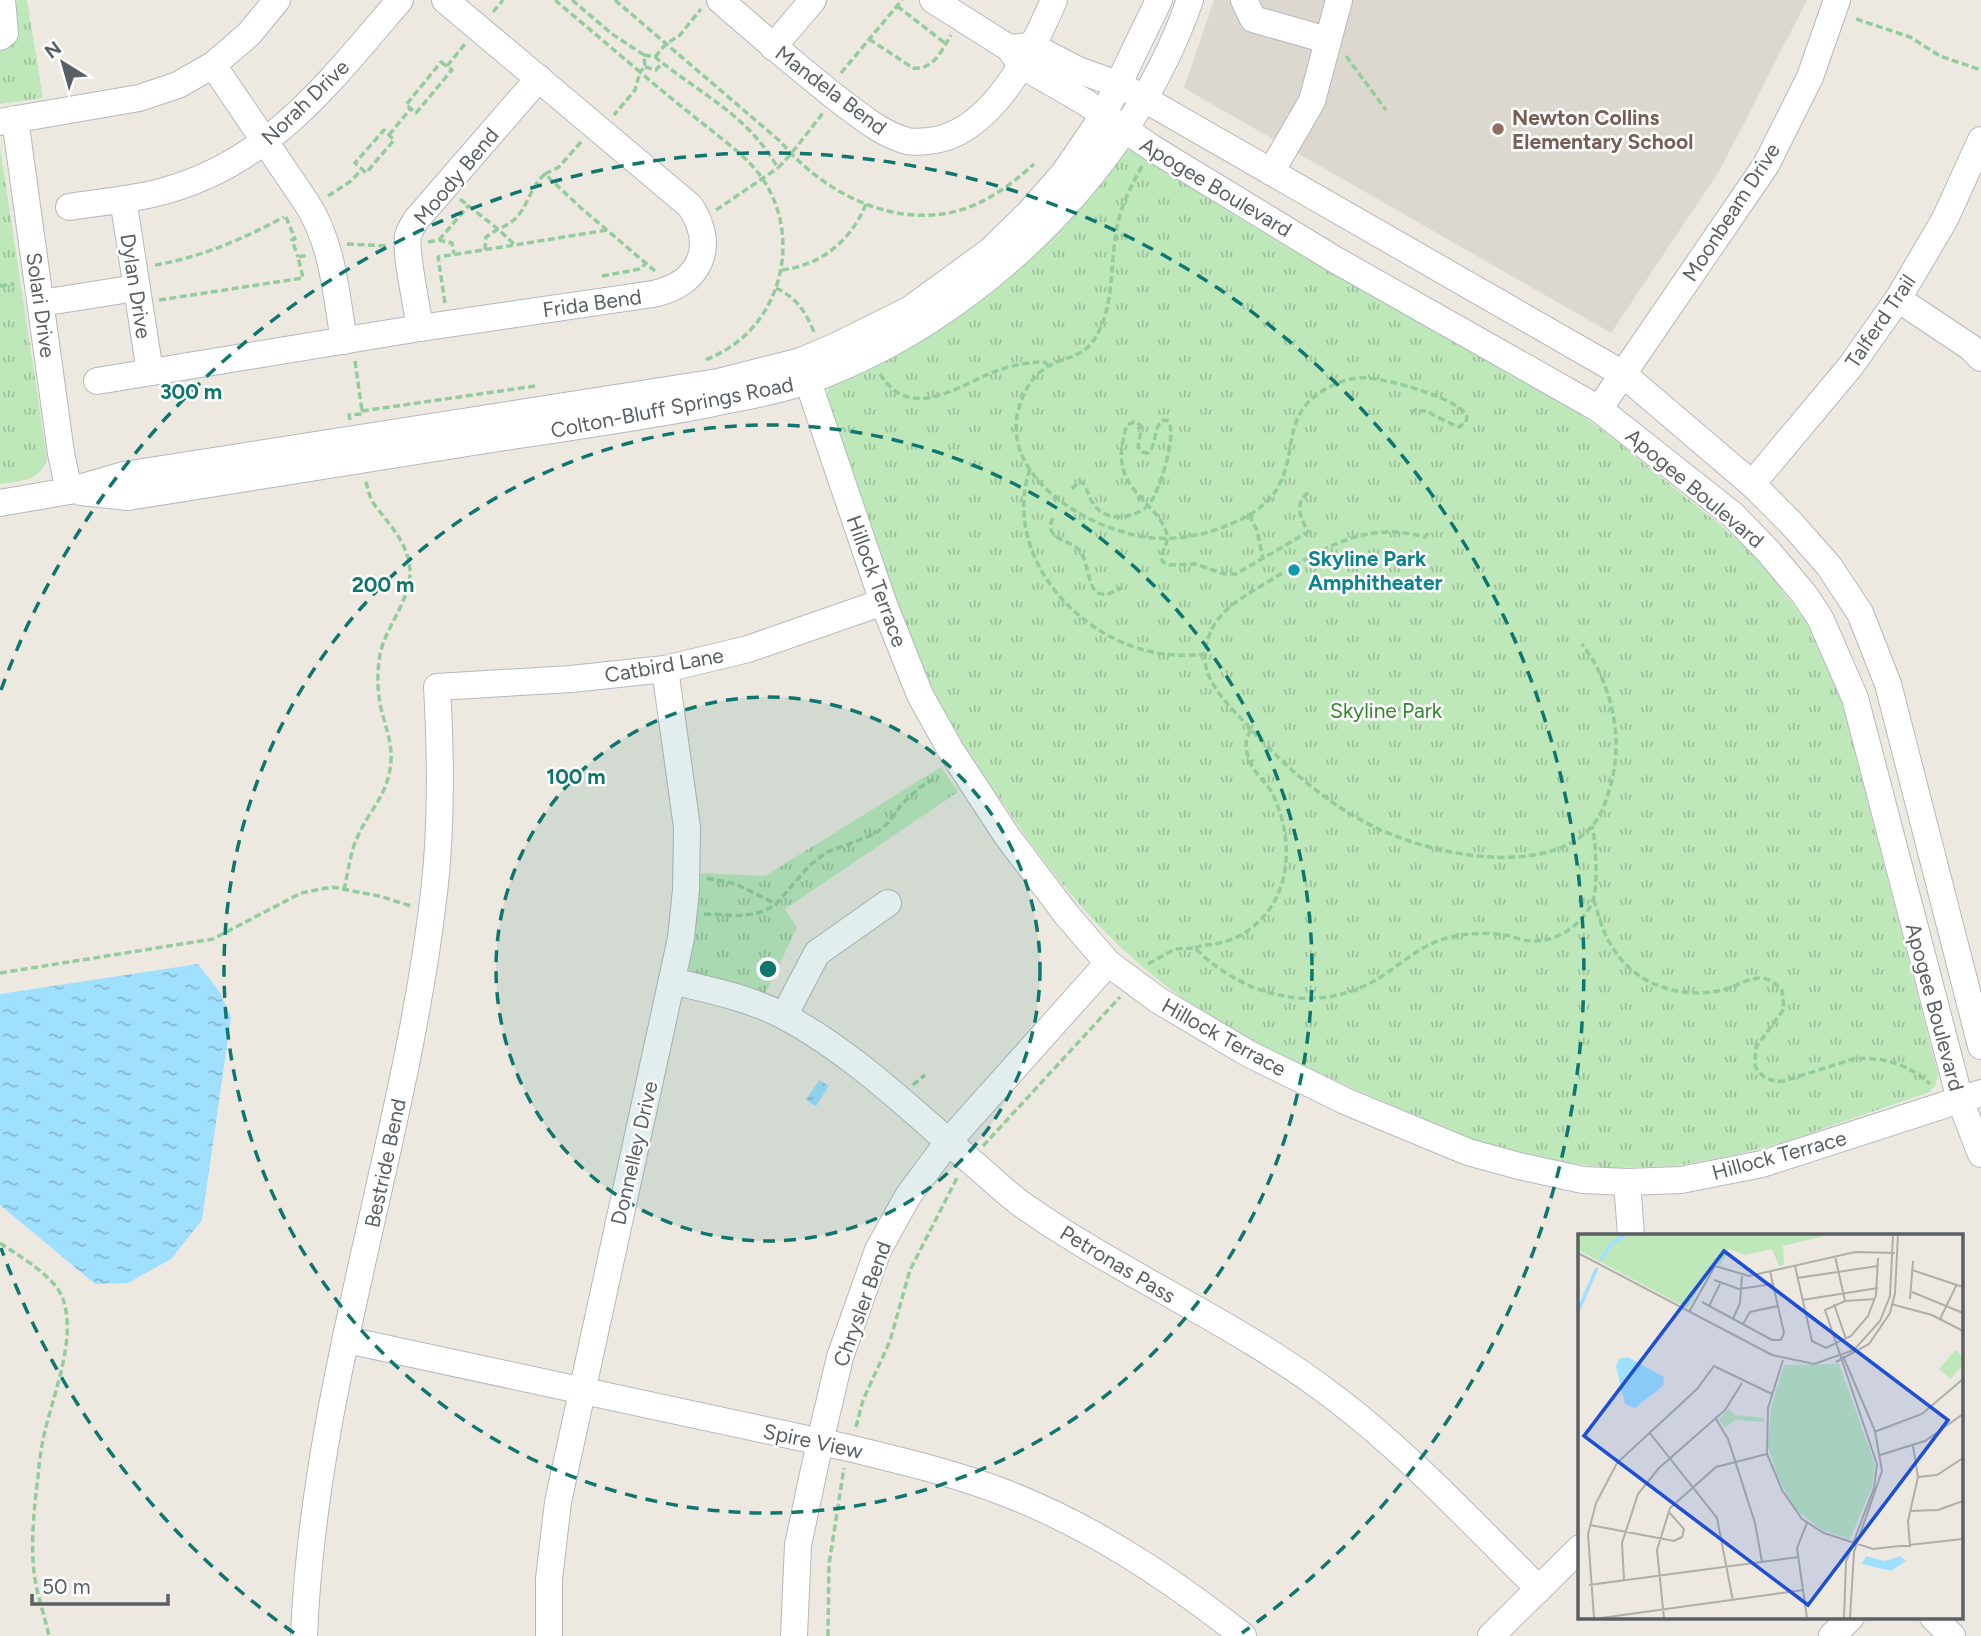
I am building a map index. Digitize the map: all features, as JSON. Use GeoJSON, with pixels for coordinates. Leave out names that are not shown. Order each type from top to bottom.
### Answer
{"type":"FeatureCollection","features":[{"type":"Feature","properties":{"kind":"street"},"geometry":{"type":"LineString","coordinates":[[0,37],[5,33],[2,0]]}},
{"type":"Feature","properties":{"kind":"street"},"geometry":{"type":"LineString","coordinates":[[7,120],[139,98],[178,85],[213,65],[249,34],[277,0]]}},
{"type":"Feature","properties":{"kind":"street","name":"Norah Drive"},"geometry":{"type":"LineString","coordinates":[[69,206],[164,191],[199,179],[236,161],[288,125],[324,89],[400,0]]}},
{"type":"Feature","properties":{"kind":"street"},"geometry":{"type":"LineString","coordinates":[[445,0],[690,206],[700,221]]}},
{"type":"Feature","properties":{"kind":"street"},"geometry":{"type":"LineString","coordinates":[[773,47],[813,0]]}},
{"type":"Feature","properties":{"kind":"street"},"geometry":{"type":"LineString","coordinates":[[933,0],[1021,53]]}},
{"type":"Feature","properties":{"kind":"street","name":"Mandela Bend"},"geometry":{"type":"LineString","coordinates":[[713,1],[880,131],[910,142],[940,140],[965,130],[987,112],[1054,0]]}},
{"type":"Feature","properties":{"kind":"street","name":"Colton-Bluff Springs Road"},"geometry":{"type":"LineString","coordinates":[[1114,123],[1120,85],[1159,0]]}},
{"type":"Feature","properties":{"kind":"street","name":"Colton-Bluff Springs Road"},"geometry":{"type":"LineString","coordinates":[[0,503],[69,491],[128,497],[660,413],[766,393],[804,371],[836,346],[909,310],[990,251],[1029,214],[1064,173],[1114,123],[1143,99],[1177,37],[1189,0]]}},
{"type":"Feature","properties":{"kind":"street"},"geometry":{"type":"LineString","coordinates":[[1244,0],[1253,19],[1327,40]]}},
{"type":"Feature","properties":{"kind":"street"},"geometry":{"type":"LineString","coordinates":[[1271,172],[1312,101],[1339,0]]}},
{"type":"Feature","properties":{"kind":"street","name":"Moonbeam Drive"},"geometry":{"type":"LineString","coordinates":[[1599,409],[1766,165],[1810,77],[1837,0]]}},
{"type":"Feature","properties":{"kind":"street","name":"Apogee Boulevard"},"geometry":{"type":"LineString","coordinates":[[1021,53],[1120,85],[1623,374],[1752,484],[1791,523],[1829,566],[1860,613],[1888,684],[1981,1046]]}},
{"type":"Feature","properties":{"kind":"street","name":"Apogee Boulevard"},"geometry":{"type":"LineString","coordinates":[[1021,53],[1114,123],[1335,260],[1599,409],[1733,515],[1768,551],[1820,618],[1855,698],[1970,1097],[1981,1154]]}},
{"type":"Feature","properties":{"kind":"street"},"geometry":{"type":"LineString","coordinates":[[213,65],[318,222],[331,263],[349,347]]}},
{"type":"Feature","properties":{"kind":"street","name":"Moody Bend"},"geometry":{"type":"LineString","coordinates":[[420,328],[408,253],[411,230],[416,220],[539,78]]}},
{"type":"Feature","properties":{"kind":"street","name":"Solari Drive"},"geometry":{"type":"LineString","coordinates":[[7,120],[41,303],[61,453],[69,491]]}},
{"type":"Feature","properties":{"kind":"street","name":"Talferd Trail"},"geometry":{"type":"LineString","coordinates":[[1752,484],[1850,367],[1898,299],[1945,219],[1981,140]]}},
{"type":"Feature","properties":{"kind":"street","name":"Dylan Drive"},"geometry":{"type":"LineString","coordinates":[[123,199],[144,285],[149,372]]}},
{"type":"Feature","properties":{"kind":"street","name":"Frida Bend"},"geometry":{"type":"LineString","coordinates":[[97,381],[349,347],[420,328],[670,290],[684,283],[701,258],[703,238],[700,221]]}},
{"type":"Feature","properties":{"kind":"street"},"geometry":{"type":"LineString","coordinates":[[41,303],[144,285]]}},
{"type":"Feature","properties":{"kind":"street"},"geometry":{"type":"LineString","coordinates":[[1898,299],[1970,347],[1981,358]]}},
{"type":"Feature","properties":{"kind":"street","name":"Hillock Terrace"},"geometry":{"type":"LineString","coordinates":[[804,371],[883,602],[920,695],[950,749],[1007,836],[1066,914],[1108,963],[1158,1000],[1238,1048],[1345,1101],[1468,1152],[1583,1180],[1681,1180],[1762,1164],[1970,1097]]}},
{"type":"Feature","properties":{"kind":"street","name":"Catbird Lane"},"geometry":{"type":"LineString","coordinates":[[437,687],[571,679],[665,669],[748,649],[883,602]]}},
{"type":"Feature","properties":{"kind":"street","name":"Donnelley Drive"},"geometry":{"type":"LineString","coordinates":[[548,1636],[549,1579],[558,1502],[681,938],[686,890],[687,827],[665,669]]}},
{"type":"Feature","properties":{"kind":"street","name":"Bestride Bend"},"geometry":{"type":"LineString","coordinates":[[304,1636],[310,1547],[321,1458],[418,1010],[435,891],[440,806],[437,687]]}},
{"type":"Feature","properties":{"kind":"street"},"geometry":{"type":"LineString","coordinates":[[783,1016],[817,953],[888,903]]}},
{"type":"Feature","properties":{"kind":"street","name":"Chrysler Bend"},"geometry":{"type":"LineString","coordinates":[[794,1636],[798,1545],[820,1442],[840,1357],[877,1250],[908,1196],[948,1142],[1108,963]]}},
{"type":"Feature","properties":{"kind":"street","name":"Petronas Pass"},"geometry":{"type":"LineString","coordinates":[[672,981],[747,999],[783,1016],[836,1049],[1020,1203],[1060,1231],[1254,1343],[1334,1397],[1396,1448],[1539,1589]]}},
{"type":"Feature","properties":{"kind":"street"},"geometry":{"type":"LineString","coordinates":[[1627,1182],[1631,1234]]}},
{"type":"Feature","properties":{"kind":"street","name":"Spire View"},"geometry":{"type":"LineString","coordinates":[[347,1340],[820,1442],[916,1464],[993,1488],[1096,1536],[1191,1595],[1243,1636]]}},
{"type":"Feature","properties":{"kind":"street"},"geometry":{"type":"LineString","coordinates":[[1491,1636],[1578,1550]]}},
{"type":"Feature","properties":{"kind":"street"},"geometry":{"type":"LineString","coordinates":[[1832,1636],[1850,1618]]}},
{"type":"Feature","properties":{"kind":"street"},"geometry":{"type":"LineString","coordinates":[[1934,1618],[1952,1636]]}},
{"type":"Feature","properties":{"kind":"path"},"geometry":{"type":"LineString","coordinates":[[486,20],[503,0]]}},
{"type":"Feature","properties":{"kind":"path"},"geometry":{"type":"LineString","coordinates":[[555,0],[640,72],[632,94],[608,122]]}},
{"type":"Feature","properties":{"kind":"path"},"geometry":{"type":"LineString","coordinates":[[572,0],[612,34],[644,55],[655,57],[710,95],[733,114],[769,153],[778,168]]}},
{"type":"Feature","properties":{"kind":"path"},"geometry":{"type":"LineString","coordinates":[[615,0],[738,104],[781,142],[791,155],[830,185],[866,204],[910,215],[939,215],[965,209],[990,198],[1034,164]]}},
{"type":"Feature","properties":{"kind":"path"},"geometry":{"type":"LineString","coordinates":[[840,75],[902,0]]}},
{"type":"Feature","properties":{"kind":"path"},"geometry":{"type":"LineString","coordinates":[[655,57],[713,1]]}},
{"type":"Feature","properties":{"kind":"path"},"geometry":{"type":"LineString","coordinates":[[897,6],[946,44]]}},
{"type":"Feature","properties":{"kind":"path"},"geometry":{"type":"LineString","coordinates":[[869,39],[913,68],[918,68],[931,64],[961,18]]}},
{"type":"Feature","properties":{"kind":"path"},"geometry":{"type":"LineString","coordinates":[[1856,19],[1910,37],[1940,56],[1981,70]]}},
{"type":"Feature","properties":{"kind":"path"},"geometry":{"type":"LineString","coordinates":[[447,66],[471,37]]}},
{"type":"Feature","properties":{"kind":"path"},"geometry":{"type":"LineString","coordinates":[[644,55],[645,68],[656,70],[662,63]]}},
{"type":"Feature","properties":{"kind":"path"},"geometry":{"type":"LineString","coordinates":[[442,62],[452,70],[416,113],[411,108],[406,105],[442,62]]}},
{"type":"Feature","properties":{"kind":"path"},"geometry":{"type":"LineString","coordinates":[[700,221],[778,168],[822,114],[826,104]]}},
{"type":"Feature","properties":{"kind":"path"},"geometry":{"type":"LineString","coordinates":[[389,135],[411,108]]}},
{"type":"Feature","properties":{"kind":"path"},"geometry":{"type":"LineString","coordinates":[[384,130],[394,139],[366,173],[362,169],[355,163],[384,130]]}},
{"type":"Feature","properties":{"kind":"path"},"geometry":{"type":"LineString","coordinates":[[485,250],[486,237],[510,225],[518,217],[539,179],[559,167],[588,134]]}},
{"type":"Feature","properties":{"kind":"path"},"geometry":{"type":"LineString","coordinates":[[1143,164],[1126,195],[1117,226],[1110,291],[1098,333],[1079,355],[1048,366],[1039,373],[1025,391],[1017,415],[1018,445],[1030,469],[1060,499],[1096,523],[1125,533],[1167,538],[1214,530],[1249,515],[1271,497],[1279,487],[1284,472],[1297,418],[1316,396],[1331,386],[1363,377],[1378,379],[1423,392],[1464,410],[1467,417],[1466,422],[1458,427],[1428,411],[1412,411]]}},
{"type":"Feature","properties":{"kind":"path"},"geometry":{"type":"LineString","coordinates":[[320,200],[340,190],[362,169]]}},
{"type":"Feature","properties":{"kind":"path"},"geometry":{"type":"LineString","coordinates":[[545,174],[658,274]]}},
{"type":"Feature","properties":{"kind":"path"},"geometry":{"type":"LineString","coordinates":[[455,194],[514,245]]}},
{"type":"Feature","properties":{"kind":"path"},"geometry":{"type":"LineString","coordinates":[[782,270],[804,266],[832,251],[853,230],[866,204]]}},
{"type":"Feature","properties":{"kind":"path"},"geometry":{"type":"LineString","coordinates":[[439,240],[469,205]]}},
{"type":"Feature","properties":{"kind":"path"},"geometry":{"type":"LineString","coordinates":[[144,285],[219,248],[240,241],[292,213]]}},
{"type":"Feature","properties":{"kind":"path"},"geometry":{"type":"LineString","coordinates":[[144,285],[303,278],[292,240],[295,239],[284,217]]}},
{"type":"Feature","properties":{"kind":"path"},"geometry":{"type":"LineString","coordinates":[[446,306],[438,257],[607,230]]}},
{"type":"Feature","properties":{"kind":"path"},"geometry":{"type":"LineString","coordinates":[[419,243],[439,240],[452,243],[454,254]]}},
{"type":"Feature","properties":{"kind":"path"},"geometry":{"type":"LineString","coordinates":[[339,245],[348,243],[397,247]]}},
{"type":"Feature","properties":{"kind":"path"},"geometry":{"type":"LineString","coordinates":[[298,257],[316,252]]}},
{"type":"Feature","properties":{"kind":"path"},"geometry":{"type":"LineString","coordinates":[[601,276],[640,269],[646,263]]}},
{"type":"Feature","properties":{"kind":"path"},"geometry":{"type":"LineString","coordinates":[[0,286],[14,284]]}},
{"type":"Feature","properties":{"kind":"path"},"geometry":{"type":"LineString","coordinates":[[776,288],[800,305],[816,338]]}},
{"type":"Feature","properties":{"kind":"path"},"geometry":{"type":"LineString","coordinates":[[349,347],[362,411]]}},
{"type":"Feature","properties":{"kind":"path"},"geometry":{"type":"LineString","coordinates":[[875,366],[891,388],[916,399],[957,389],[999,369],[1039,362],[1045,362],[1048,366]]}},
{"type":"Feature","properties":{"kind":"path"},"geometry":{"type":"LineString","coordinates":[[1072,489],[1079,481],[1083,483],[1097,508],[1114,516],[1128,517],[1148,506],[1161,482],[1172,430],[1171,424],[1165,420],[1158,424],[1152,448],[1148,453],[1142,452],[1138,447],[1141,428],[1138,423],[1130,423],[1126,429],[1121,460],[1123,474],[1130,487],[1148,506],[1158,517],[1167,538],[1161,557],[1166,564],[1195,564],[1230,575],[1244,570],[1308,532],[1299,513],[1299,505],[1302,497],[1310,491]]}},
{"type":"Feature","properties":{"kind":"path"},"geometry":{"type":"LineString","coordinates":[[1030,469],[1023,498],[1024,524],[1036,561],[1046,580],[1063,601],[1100,631],[1136,648],[1171,655],[1205,654]]}},
{"type":"Feature","properties":{"kind":"path"},"geometry":{"type":"LineString","coordinates":[[344,890],[356,839],[382,796],[387,782],[391,743],[380,706],[377,672],[386,635],[405,597],[409,579],[409,560],[394,528],[370,498],[364,474]]}},
{"type":"Feature","properties":{"kind":"path"},"geometry":{"type":"LineString","coordinates":[[1249,515],[1257,530],[1263,559]]}},
{"type":"Feature","properties":{"kind":"path"},"geometry":{"type":"LineString","coordinates":[[1052,518],[1051,533],[1074,545],[1083,554],[1087,564],[1088,581],[1094,589],[1111,593],[1121,588]]}},
{"type":"Feature","properties":{"kind":"path"},"geometry":{"type":"LineString","coordinates":[[1428,533],[1425,537],[1404,532],[1374,532],[1331,545],[1228,607],[1213,625],[1205,654],[1214,687],[1251,730],[1336,805],[1361,821],[1406,841],[1454,853],[1504,857],[1558,849],[1571,844],[1592,826],[1606,802],[1615,764],[1616,742],[1608,696],[1593,660],[1582,643]]}},
{"type":"Feature","properties":{"kind":"path"},"geometry":{"type":"LineString","coordinates":[[1148,964],[1175,949],[1195,948],[1231,940],[1250,930],[1274,903],[1284,878],[1287,853],[1284,824],[1273,794],[1249,758],[1246,742],[1251,730]]}},
{"type":"Feature","properties":{"kind":"path"},"geometry":{"type":"LineString","coordinates":[[703,914],[762,913],[776,904],[810,865],[827,852],[876,834],[919,788],[939,776]]}},
{"type":"Feature","properties":{"kind":"path"},"geometry":{"type":"LineString","coordinates":[[1592,826],[1595,845],[1593,900],[1603,930],[1626,965],[1650,982],[1675,990],[1706,993],[1759,978],[1766,979],[1782,989],[1784,1009],[1756,1047],[1755,1066],[1765,1078],[1774,1082],[1784,1081],[1864,1058],[1902,1065],[1930,1084]]}},
{"type":"Feature","properties":{"kind":"path"},"geometry":{"type":"LineString","coordinates":[[708,878],[736,884],[776,904]]}},
{"type":"Feature","properties":{"kind":"path"},"geometry":{"type":"LineString","coordinates":[[0,973],[213,939],[301,893],[332,887],[419,907]]}},
{"type":"Feature","properties":{"kind":"path"},"geometry":{"type":"LineString","coordinates":[[1195,948],[1225,974],[1254,989],[1285,997],[1318,998],[1362,987],[1423,947],[1447,938],[1478,933],[1536,941],[1554,938],[1571,929],[1593,900]]}},
{"type":"Feature","properties":{"kind":"path"},"geometry":{"type":"LineString","coordinates":[[977,1153],[1122,995]]}},
{"type":"Feature","properties":{"kind":"path"},"geometry":{"type":"LineString","coordinates":[[909,1089],[925,1076]]}},
{"type":"Feature","properties":{"kind":"path"},"geometry":{"type":"LineString","coordinates":[[852,1438],[863,1400],[890,1341],[911,1269],[961,1173]]}},
{"type":"Feature","properties":{"kind":"path"},"geometry":{"type":"LineString","coordinates":[[0,1242],[40,1270],[55,1286],[63,1296],[67,1316],[62,1366],[44,1437],[37,1481],[35,1578],[49,1636]]}},
{"type":"Feature","properties":{"kind":"path"},"geometry":{"type":"LineString","coordinates":[[828,1636],[829,1564],[845,1464]]}},
{"type":"Feature","properties":{"kind":"shaded area","name":"Newton Collins Elementary School"},"geometry":{"type":"Polygon","coordinates":[[[1214,0],[1807,0],[1720,170],[1611,333],[1184,88],[1214,0]]]}},
{"type":"Feature","properties":{"kind":"green space"},"geometry":{"type":"Polygon","coordinates":[[[0,0],[27,0],[43,98],[0,104],[0,0]]]}},
{"type":"Feature","properties":{"kind":"green space"},"geometry":{"type":"Polygon","coordinates":[[[0,146],[47,458],[35,476],[0,484],[0,146]]]}},
{"type":"Feature","properties":{"kind":"green space","name":"Skyline Park"},"geometry":{"type":"Polygon","coordinates":[[[1124,149],[1132,150],[1579,413],[1724,528],[1757,558],[1805,620],[1841,698],[1938,1074],[1936,1084],[1930,1092],[1778,1144],[1675,1166],[1611,1168],[1545,1160],[1474,1140],[1347,1086],[1241,1036],[1169,988],[1137,962],[1081,906],[1004,805],[964,745],[930,683],[890,581],[827,395],[829,383],[1124,149]]]}},
{"type":"Feature","properties":{"kind":"green space"},"geometry":{"type":"Polygon","coordinates":[[[941,767],[958,792],[785,909],[797,928],[765,994],[692,973],[689,967],[701,873],[765,876],[941,767]]]}},
{"type":"Feature","properties":{"kind":"water"},"geometry":{"type":"Polygon","coordinates":[[[198,964],[219,991],[231,1017],[202,1220],[171,1259],[128,1283],[95,1284],[0,1205],[0,994],[198,964]]]}},
{"type":"Feature","properties":{"kind":"water"},"geometry":{"type":"Polygon","coordinates":[[[819,1080],[829,1086],[816,1106],[806,1100],[819,1080]]]}},
{"type":"Feature","properties":{"kind":"place","name":"Newton Collins Elementary School"},"geometry":{"type":"Point","coordinates":[1498,129]}},
{"type":"Feature","properties":{"kind":"place","name":"Skyline Park Amphitheater"},"geometry":{"type":"Point","coordinates":[1294,570]}}]}
